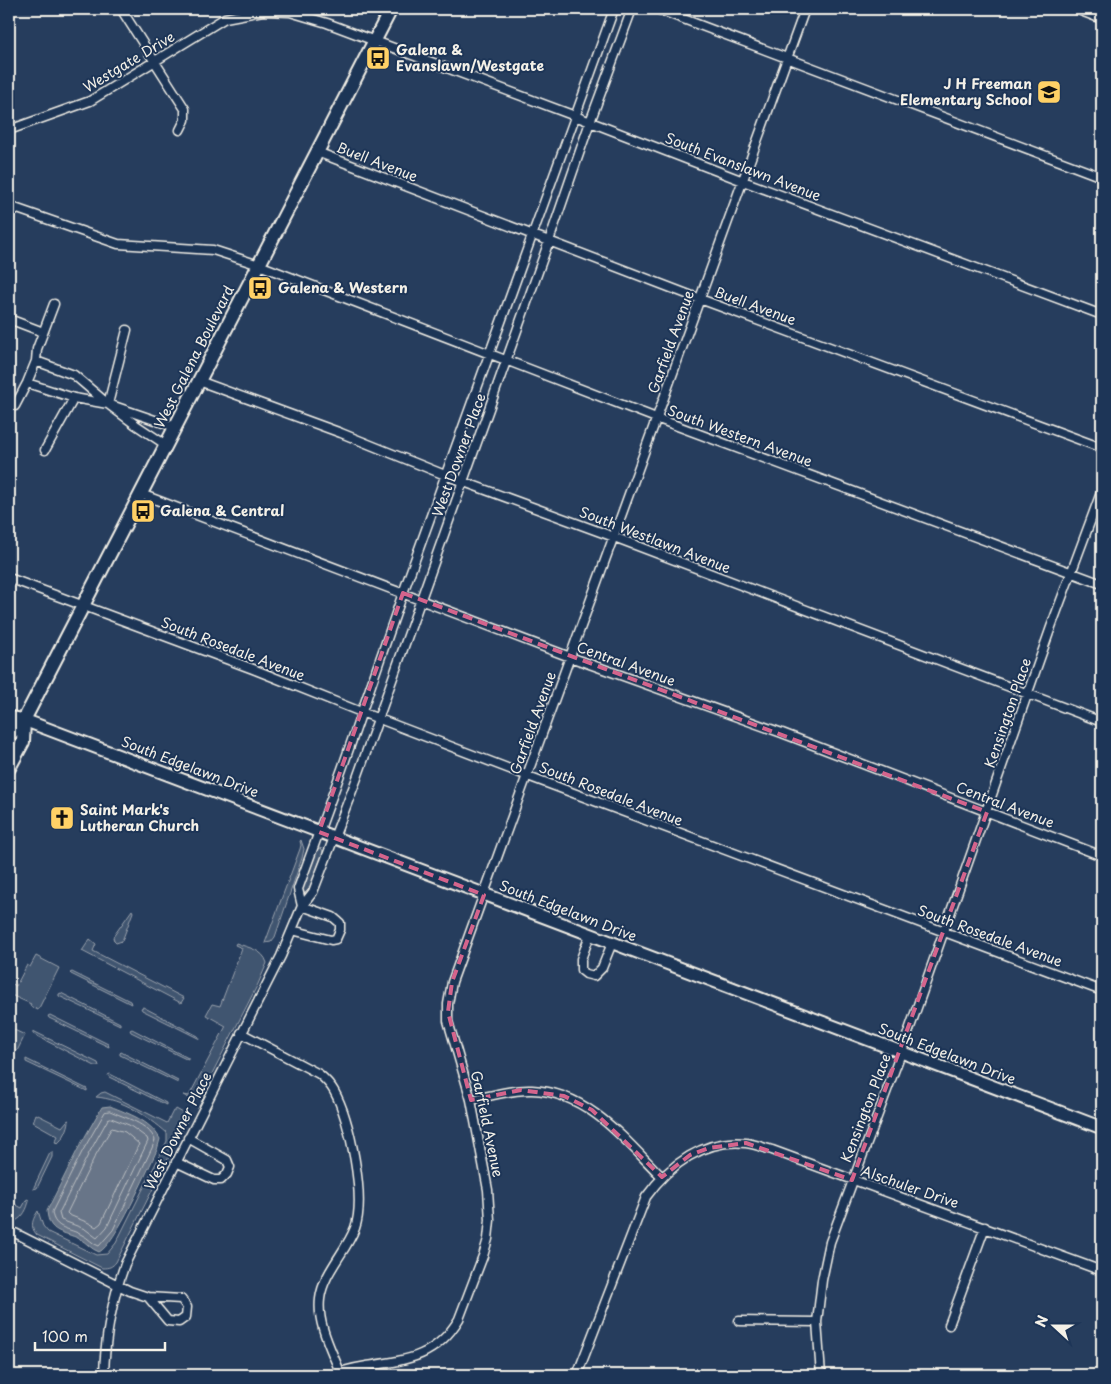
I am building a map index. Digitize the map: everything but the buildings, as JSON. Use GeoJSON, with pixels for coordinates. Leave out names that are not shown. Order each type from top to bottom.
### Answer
{"type":"FeatureCollection","features":[{"type":"Feature","properties":{"kind":"main road","name":"West Galena Boulevard"},"geometry":{"type":"LineString","coordinates":[[9,735],[24,720],[391,9]]}},
{"type":"Feature","properties":{"kind":"main road","name":"West Galena Boulevard"},"geometry":{"type":"LineString","coordinates":[[9,768],[23,742],[24,720]]}},
{"type":"Feature","properties":{"kind":"street"},"geometry":{"type":"LineString","coordinates":[[121,9],[185,109],[185,120],[180,130]]}},
{"type":"Feature","properties":{"kind":"street","name":"West Downer Place"},"geometry":{"type":"LineString","coordinates":[[302,906],[298,889],[445,475],[614,9]]}},
{"type":"Feature","properties":{"kind":"street","name":"West Downer Place"},"geometry":{"type":"LineString","coordinates":[[104,1375],[105,1345],[118,1284],[125,1264],[242,1033],[302,906],[313,892],[334,838],[632,9]]}},
{"type":"Feature","properties":{"kind":"street"},"geometry":{"type":"LineString","coordinates":[[657,9],[1102,177]]}},
{"type":"Feature","properties":{"kind":"street","name":"Garfield Avenue"},"geometry":{"type":"LineString","coordinates":[[336,1374],[419,1356],[437,1346],[454,1328],[459,1319],[483,1256],[488,1239],[490,1220],[488,1190],[471,1100],[454,1044],[448,1012],[452,982],[805,9]]}},
{"type":"Feature","properties":{"kind":"street"},"geometry":{"type":"LineString","coordinates":[[1076,9],[1102,19]]}},
{"type":"Feature","properties":{"kind":"street","name":"Westgate Drive"},"geometry":{"type":"LineString","coordinates":[[9,130],[90,101],[225,18],[263,10],[290,12],[375,40]]}},
{"type":"Feature","properties":{"kind":"street","name":"South Evanslawn Avenue"},"geometry":{"type":"LineString","coordinates":[[375,40],[1102,316]]}},
{"type":"Feature","properties":{"kind":"street","name":"Buell Avenue"},"geometry":{"type":"LineString","coordinates":[[317,152],[700,299],[1102,448]]}},
{"type":"Feature","properties":{"kind":"street","name":"South Western Avenue"},"geometry":{"type":"LineString","coordinates":[[9,206],[118,244],[213,250],[259,265],[380,310],[506,361],[656,418],[1102,584]]}},
{"type":"Feature","properties":{"kind":"street"},"geometry":{"type":"LineString","coordinates":[[9,404],[15,406],[27,383],[54,304]]}},
{"type":"Feature","properties":{"kind":"street"},"geometry":{"type":"LineString","coordinates":[[9,319],[44,332]]}},
{"type":"Feature","properties":{"kind":"street"},"geometry":{"type":"LineString","coordinates":[[108,404],[128,330]]}},
{"type":"Feature","properties":{"kind":"street"},"geometry":{"type":"LineString","coordinates":[[36,361],[74,375],[108,404],[166,445]]}},
{"type":"Feature","properties":{"kind":"street","name":"South Westlawn Avenue"},"geometry":{"type":"LineString","coordinates":[[199,381],[341,433],[462,482],[614,537],[1102,722]]}},
{"type":"Feature","properties":{"kind":"street"},"geometry":{"type":"LineString","coordinates":[[27,383],[74,398],[108,404],[175,427]]}},
{"type":"Feature","properties":{"kind":"street"},"geometry":{"type":"LineString","coordinates":[[45,450],[74,398]]}},
{"type":"Feature","properties":{"kind":"street","name":"Kensington Place"},"geometry":{"type":"LineString","coordinates":[[821,1375],[817,1322],[822,1280],[830,1242],[901,1053],[1102,490]]}},
{"type":"Feature","properties":{"kind":"street","name":"Central Avenue"},"geometry":{"type":"LineString","coordinates":[[141,494],[570,657],[782,733],[1102,856]]}},
{"type":"Feature","properties":{"kind":"street","name":"South Rosedale Avenue"},"geometry":{"type":"LineString","coordinates":[[9,578],[253,669],[528,776],[1102,991]]}},
{"type":"Feature","properties":{"kind":"street","name":"South Edgelawn Drive"},"geometry":{"type":"LineString","coordinates":[[9,717],[24,720],[1102,1128]]}},
{"type":"Feature","properties":{"kind":"street"},"geometry":{"type":"LineString","coordinates":[[292,930],[330,940],[336,939],[340,930],[340,923],[333,917],[302,906]]}},
{"type":"Feature","properties":{"kind":"street"},"geometry":{"type":"LineString","coordinates":[[590,935],[580,963],[581,970],[586,974],[594,976],[599,972],[612,943]]}},
{"type":"Feature","properties":{"kind":"street"},"geometry":{"type":"LineString","coordinates":[[242,1033],[311,1070],[327,1081],[342,1106],[348,1128],[360,1200],[358,1216],[350,1238],[322,1288],[320,1310],[322,1326],[336,1374]]}},
{"type":"Feature","properties":{"kind":"street"},"geometry":{"type":"LineString","coordinates":[[471,1100],[515,1091],[532,1090],[553,1093],[569,1098],[583,1104],[598,1115],[662,1177]]}},
{"type":"Feature","properties":{"kind":"street"},"geometry":{"type":"LineString","coordinates":[[176,1162],[214,1180],[222,1180],[227,1174],[230,1167],[227,1160],[188,1138]]}},
{"type":"Feature","properties":{"kind":"street","name":"Alschuler Drive"},"geometry":{"type":"LineString","coordinates":[[577,1375],[646,1197],[662,1177],[690,1155],[709,1148],[746,1143],[772,1150],[985,1226],[1102,1271]]}},
{"type":"Feature","properties":{"kind":"street"},"geometry":{"type":"LineString","coordinates":[[949,1325],[985,1226]]}},
{"type":"Feature","properties":{"kind":"street"},"geometry":{"type":"LineString","coordinates":[[9,1230],[130,1291],[148,1297],[181,1299],[187,1307],[186,1317],[176,1323],[168,1320],[148,1297]]}},
{"type":"Feature","properties":{"kind":"street"},"geometry":{"type":"LineString","coordinates":[[739,1321],[817,1322]]}},
{"type":"Feature","properties":{"kind":"highlighted area"},"geometry":{"type":"Polygon","coordinates":[[[403,593],[987,812],[852,1180],[746,1143],[709,1148],[690,1155],[662,1177],[592,1110],[564,1096],[521,1090],[471,1100],[448,1012],[452,982],[484,895],[319,832],[403,593]]]}},
{"type":"Feature","properties":{"kind":"shaded area"},"geometry":{"type":"Polygon","coordinates":[[[301,840],[304,849],[302,858],[275,937],[271,942],[265,943],[300,849],[301,840]]]}},
{"type":"Feature","properties":{"kind":"shaded area"},"geometry":{"type":"Polygon","coordinates":[[[322,849],[323,853],[308,892],[304,893],[302,890],[316,850],[322,849]]]}},
{"type":"Feature","properties":{"kind":"shaded area"},"geometry":{"type":"Polygon","coordinates":[[[132,910],[133,912],[122,941],[116,943],[113,937],[132,910]]]}},
{"type":"Feature","properties":{"kind":"shaded area"},"geometry":{"type":"Polygon","coordinates":[[[90,939],[96,944],[93,951],[184,998],[181,1003],[82,951],[90,939]]]}},
{"type":"Feature","properties":{"kind":"shaded area"},"geometry":{"type":"Polygon","coordinates":[[[236,943],[259,952],[267,963],[200,1097],[193,1100],[183,1095],[189,1096],[226,1026],[206,1015],[212,1004],[220,1006],[242,948],[235,945],[236,943]]]}},
{"type":"Feature","properties":{"kind":"shaded area"},"geometry":{"type":"Polygon","coordinates":[[[36,956],[59,968],[38,1010],[30,1006],[31,1004],[11,995],[9,996],[9,982],[16,986],[27,965],[30,967],[36,956]]]}},
{"type":"Feature","properties":{"kind":"shaded area"},"geometry":{"type":"Polygon","coordinates":[[[72,972],[130,1001],[131,1004],[70,973],[72,972]]]}},
{"type":"Feature","properties":{"kind":"shaded area"},"geometry":{"type":"Polygon","coordinates":[[[61,993],[120,1023],[120,1025],[59,996],[61,993]]]}},
{"type":"Feature","properties":{"kind":"shaded area"},"geometry":{"type":"Polygon","coordinates":[[[143,1007],[198,1036],[200,1039],[142,1010],[141,1008],[143,1007]]]}},
{"type":"Feature","properties":{"kind":"shaded area"},"geometry":{"type":"Polygon","coordinates":[[[50,1015],[108,1044],[109,1047],[49,1018],[48,1016],[50,1015]]]}},
{"type":"Feature","properties":{"kind":"shaded area"},"geometry":{"type":"Polygon","coordinates":[[[12,1029],[25,1035],[17,1051],[13,1050],[12,1053],[15,1055],[9,1067],[9,1036],[12,1029]]]}},
{"type":"Feature","properties":{"kind":"shaded area"},"geometry":{"type":"Polygon","coordinates":[[[132,1029],[188,1058],[188,1060],[131,1032],[130,1030],[132,1029]]]}},
{"type":"Feature","properties":{"kind":"shaded area"},"geometry":{"type":"Polygon","coordinates":[[[33,1031],[98,1063],[99,1066],[95,1066],[33,1034],[33,1031]]]}},
{"type":"Feature","properties":{"kind":"shaded area"},"geometry":{"type":"Polygon","coordinates":[[[121,1052],[178,1081],[178,1083],[120,1055],[121,1052]]]}},
{"type":"Feature","properties":{"kind":"shaded area"},"geometry":{"type":"Polygon","coordinates":[[[26,1059],[87,1089],[87,1091],[26,1062],[26,1059]]]}},
{"type":"Feature","properties":{"kind":"shaded area"},"geometry":{"type":"Polygon","coordinates":[[[110,1074],[166,1103],[166,1105],[109,1077],[108,1075],[110,1074]]]}},
{"type":"Feature","properties":{"kind":"shaded area"},"geometry":{"type":"Polygon","coordinates":[[[105,1092],[167,1123],[176,1109],[185,1114],[188,1119],[116,1262],[110,1267],[102,1268],[37,1235],[32,1226],[38,1211],[43,1226],[48,1232],[96,1255],[107,1254],[116,1243],[167,1141],[167,1133],[152,1120],[134,1109],[106,1098],[96,1097],[105,1092]]]}},
{"type":"Feature","properties":{"kind":"shaded area"},"geometry":{"type":"Polygon","coordinates":[[[36,1114],[62,1127],[69,1120],[65,1133],[58,1143],[55,1142],[58,1136],[33,1122],[36,1114]]]}},
{"type":"Feature","properties":{"kind":"shaded area"},"geometry":{"type":"Polygon","coordinates":[[[52,1152],[52,1157],[37,1188],[33,1189],[50,1153],[52,1152]]]}},
{"type":"Feature","properties":{"kind":"shaded area"},"geometry":{"type":"Polygon","coordinates":[[[27,1199],[29,1200],[23,1215],[18,1220],[9,1220],[9,1201],[22,1208],[27,1199]]]}},
{"type":"Feature","properties":{"kind":"water"},"geometry":{"type":"Polygon","coordinates":[[[110,1106],[145,1122],[156,1132],[160,1139],[157,1150],[122,1222],[114,1236],[99,1252],[80,1239],[54,1228],[48,1218],[47,1211],[78,1149],[102,1107],[110,1106]]]}},
{"type":"Feature","properties":{"kind":"place","name":"Galena & Evanslawn/Westgate"},"geometry":{"type":"Point","coordinates":[378,58]}},
{"type":"Feature","properties":{"kind":"place","name":"J H Freeman Elementary School"},"geometry":{"type":"Point","coordinates":[1049,92]}},
{"type":"Feature","properties":{"kind":"place","name":"Galena & Western"},"geometry":{"type":"Point","coordinates":[260,288]}},
{"type":"Feature","properties":{"kind":"place","name":"Galena & Central"},"geometry":{"type":"Point","coordinates":[143,511]}},
{"type":"Feature","properties":{"kind":"place","name":"Saint Mark's Lutheran Church"},"geometry":{"type":"Point","coordinates":[62,818]}}]}
